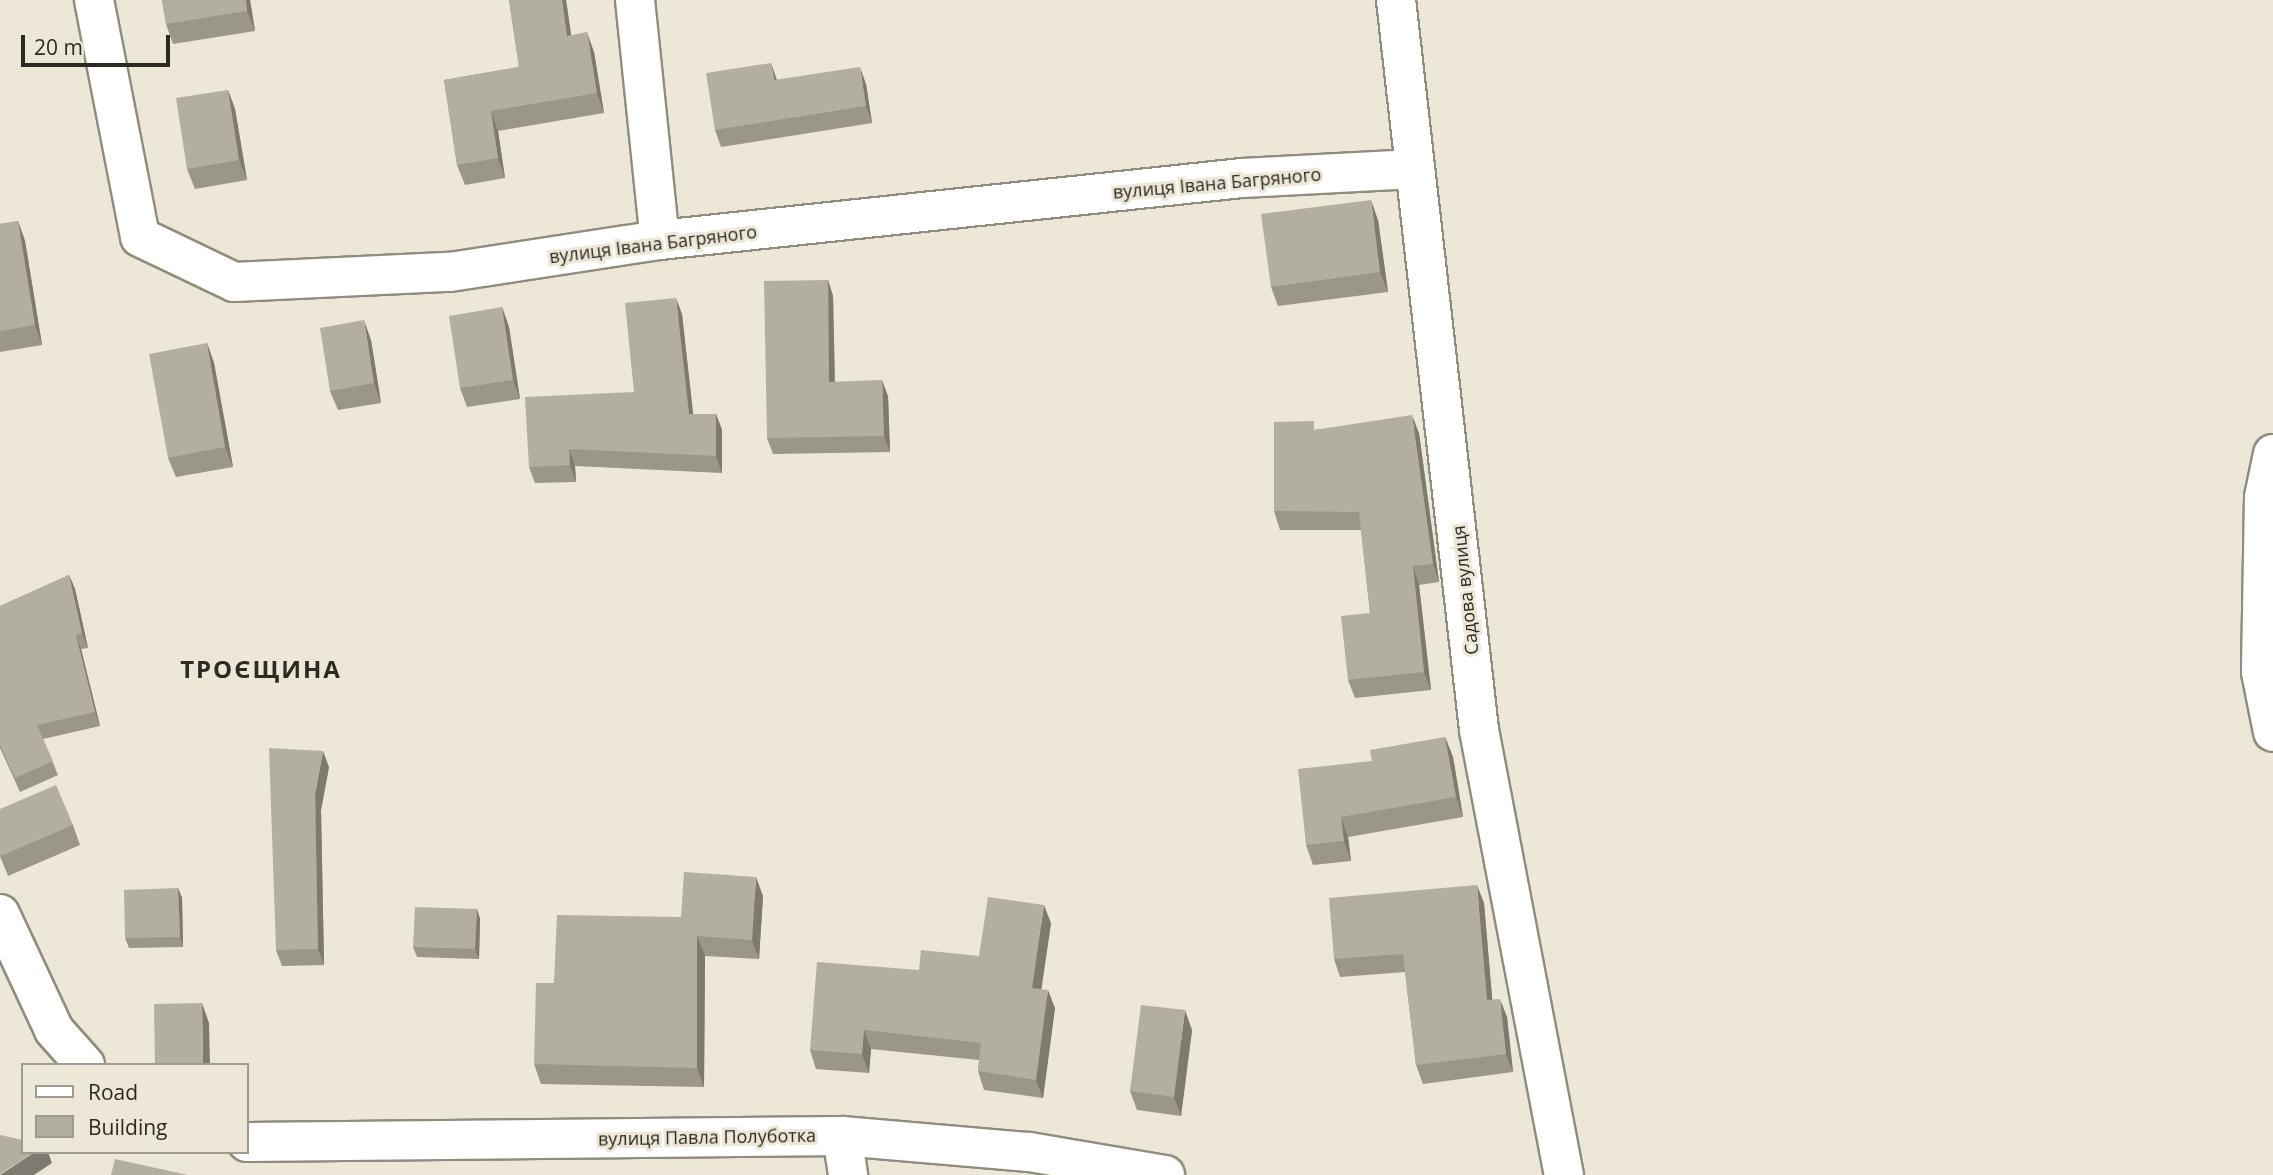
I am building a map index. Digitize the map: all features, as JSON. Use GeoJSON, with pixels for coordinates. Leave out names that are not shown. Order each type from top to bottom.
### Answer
{"type":"FeatureCollection","features":[{"type":"Feature","properties":{"kind":"street","name":"вулиця Івана Багряного"},"geometry":{"type":"LineString","coordinates":[[94,0],[140,237],[234,282],[450,272],[660,240],[1242,178],[1415,169]]}},
{"type":"Feature","properties":{"kind":"street"},"geometry":{"type":"LineString","coordinates":[[635,0],[660,240]]}},
{"type":"Feature","properties":{"kind":"street","name":"Садова вулиця"},"geometry":{"type":"LineString","coordinates":[[1395,0],[1479,730],[1564,1175]]}},
{"type":"Feature","properties":{"kind":"street"},"geometry":{"type":"LineString","coordinates":[[2273,454],[2264,497],[2261,672],[2273,732]]}},
{"type":"Feature","properties":{"kind":"street"},"geometry":{"type":"LineString","coordinates":[[0,914],[54,1030],[83,1063]]}},
{"type":"Feature","properties":{"kind":"street"},"geometry":{"type":"LineString","coordinates":[[842,1136],[848,1175]]}},
{"type":"Feature","properties":{"kind":"street","name":"вулиця Павла Полуботка"},"geometry":{"type":"LineString","coordinates":[[248,1142],[842,1136],[1030,1152],[1165,1175]]}},
{"type":"Feature","properties":{"kind":"building"},"geometry":{"type":"Polygon","coordinates":[[[162,0],[246,0],[247,11],[166,24],[162,0]]]}},
{"type":"Feature","properties":{"kind":"building"},"geometry":{"type":"Polygon","coordinates":[[[509,0],[562,0],[567,36],[587,32],[597,93],[491,111],[498,158],[457,165],[444,80],[519,67],[509,0]]]}},
{"type":"Feature","properties":{"kind":"building"},"geometry":{"type":"Polygon","coordinates":[[[771,63],[774,80],[860,67],[866,106],[715,130],[706,73],[771,63]]]}},
{"type":"Feature","properties":{"kind":"building"},"geometry":{"type":"Polygon","coordinates":[[[228,90],[239,160],[187,169],[176,98],[228,90]]]}},
{"type":"Feature","properties":{"kind":"building"},"geometry":{"type":"Polygon","coordinates":[[[1371,200],[1380,272],[1271,287],[1261,214],[1371,200]]]}},
{"type":"Feature","properties":{"kind":"building"},"geometry":{"type":"Polygon","coordinates":[[[18,221],[35,325],[0,331],[0,224],[18,221]]]}},
{"type":"Feature","properties":{"kind":"building"},"geometry":{"type":"Polygon","coordinates":[[[828,280],[829,382],[882,380],[884,436],[767,438],[764,281],[828,280]]]}},
{"type":"Feature","properties":{"kind":"building"},"geometry":{"type":"Polygon","coordinates":[[[676,298],[689,414],[716,414],[716,456],[569,449],[570,465],[529,467],[525,397],[634,392],[625,303],[676,298]]]}},
{"type":"Feature","properties":{"kind":"building"},"geometry":{"type":"Polygon","coordinates":[[[502,307],[513,380],[460,388],[449,316],[502,307]]]}},
{"type":"Feature","properties":{"kind":"building"},"geometry":{"type":"Polygon","coordinates":[[[364,320],[374,383],[330,391],[320,328],[364,320]]]}},
{"type":"Feature","properties":{"kind":"building"},"geometry":{"type":"Polygon","coordinates":[[[207,343],[225,447],[168,458],[149,354],[207,343]]]}},
{"type":"Feature","properties":{"kind":"building"},"geometry":{"type":"Polygon","coordinates":[[[1412,415],[1433,564],[1413,566],[1424,672],[1348,680],[1341,616],[1370,613],[1359,512],[1274,511],[1274,422],[1314,421],[1314,430],[1412,415]]]}},
{"type":"Feature","properties":{"kind":"building"},"geometry":{"type":"Polygon","coordinates":[[[69,575],[82,633],[76,635],[95,712],[37,725],[53,761],[15,778],[0,745],[0,606],[69,575]]]}},
{"type":"Feature","properties":{"kind":"building"},"geometry":{"type":"Polygon","coordinates":[[[1445,737],[1456,797],[1341,817],[1344,841],[1306,845],[1298,769],[1372,761],[1370,750],[1445,737]]]}},
{"type":"Feature","properties":{"kind":"building"},"geometry":{"type":"Polygon","coordinates":[[[269,748],[323,751],[315,794],[318,949],[276,950],[269,748]]]}},
{"type":"Feature","properties":{"kind":"building"},"geometry":{"type":"Polygon","coordinates":[[[56,785],[73,825],[1,856],[0,809],[56,785]]]}},
{"type":"Feature","properties":{"kind":"building"},"geometry":{"type":"Polygon","coordinates":[[[684,872],[756,877],[752,940],[697,936],[697,1068],[534,1064],[536,983],[554,983],[557,915],[681,917],[684,872]]]}},
{"type":"Feature","properties":{"kind":"building"},"geometry":{"type":"Polygon","coordinates":[[[1477,885],[1487,1000],[1500,999],[1506,1054],[1416,1065],[1403,954],[1334,959],[1329,898],[1477,885]]]}},
{"type":"Feature","properties":{"kind":"building"},"geometry":{"type":"Polygon","coordinates":[[[178,888],[180,937],[125,938],[124,890],[178,888]]]}},
{"type":"Feature","properties":{"kind":"building"},"geometry":{"type":"Polygon","coordinates":[[[988,897],[1044,905],[1032,988],[1048,990],[1036,1080],[978,1071],[981,1043],[864,1030],[862,1054],[810,1050],[817,962],[919,970],[921,950],[979,956],[988,897]]]}},
{"type":"Feature","properties":{"kind":"building"},"geometry":{"type":"Polygon","coordinates":[[[415,907],[477,909],[475,949],[413,947],[415,907]]]}},
{"type":"Feature","properties":{"kind":"building"},"geometry":{"type":"Polygon","coordinates":[[[202,1003],[203,1063],[155,1063],[154,1004],[202,1003]]]}},
{"type":"Feature","properties":{"kind":"building"},"geometry":{"type":"Polygon","coordinates":[[[1141,1005],[1185,1010],[1174,1097],[1130,1091],[1141,1005]]]}},
{"type":"Feature","properties":{"kind":"building"},"geometry":{"type":"Polygon","coordinates":[[[0,1135],[21,1140],[21,1154],[32,1154],[0,1174],[0,1135]]]}},
{"type":"Feature","properties":{"kind":"building"},"geometry":{"type":"Polygon","coordinates":[[[115,1159],[188,1175],[111,1175],[115,1159]]]}},
{"type":"Feature","properties":{"kind":"district","name":"ТРОЄЩИНА"},"geometry":{"type":"Point","coordinates":[261,669]}}]}
